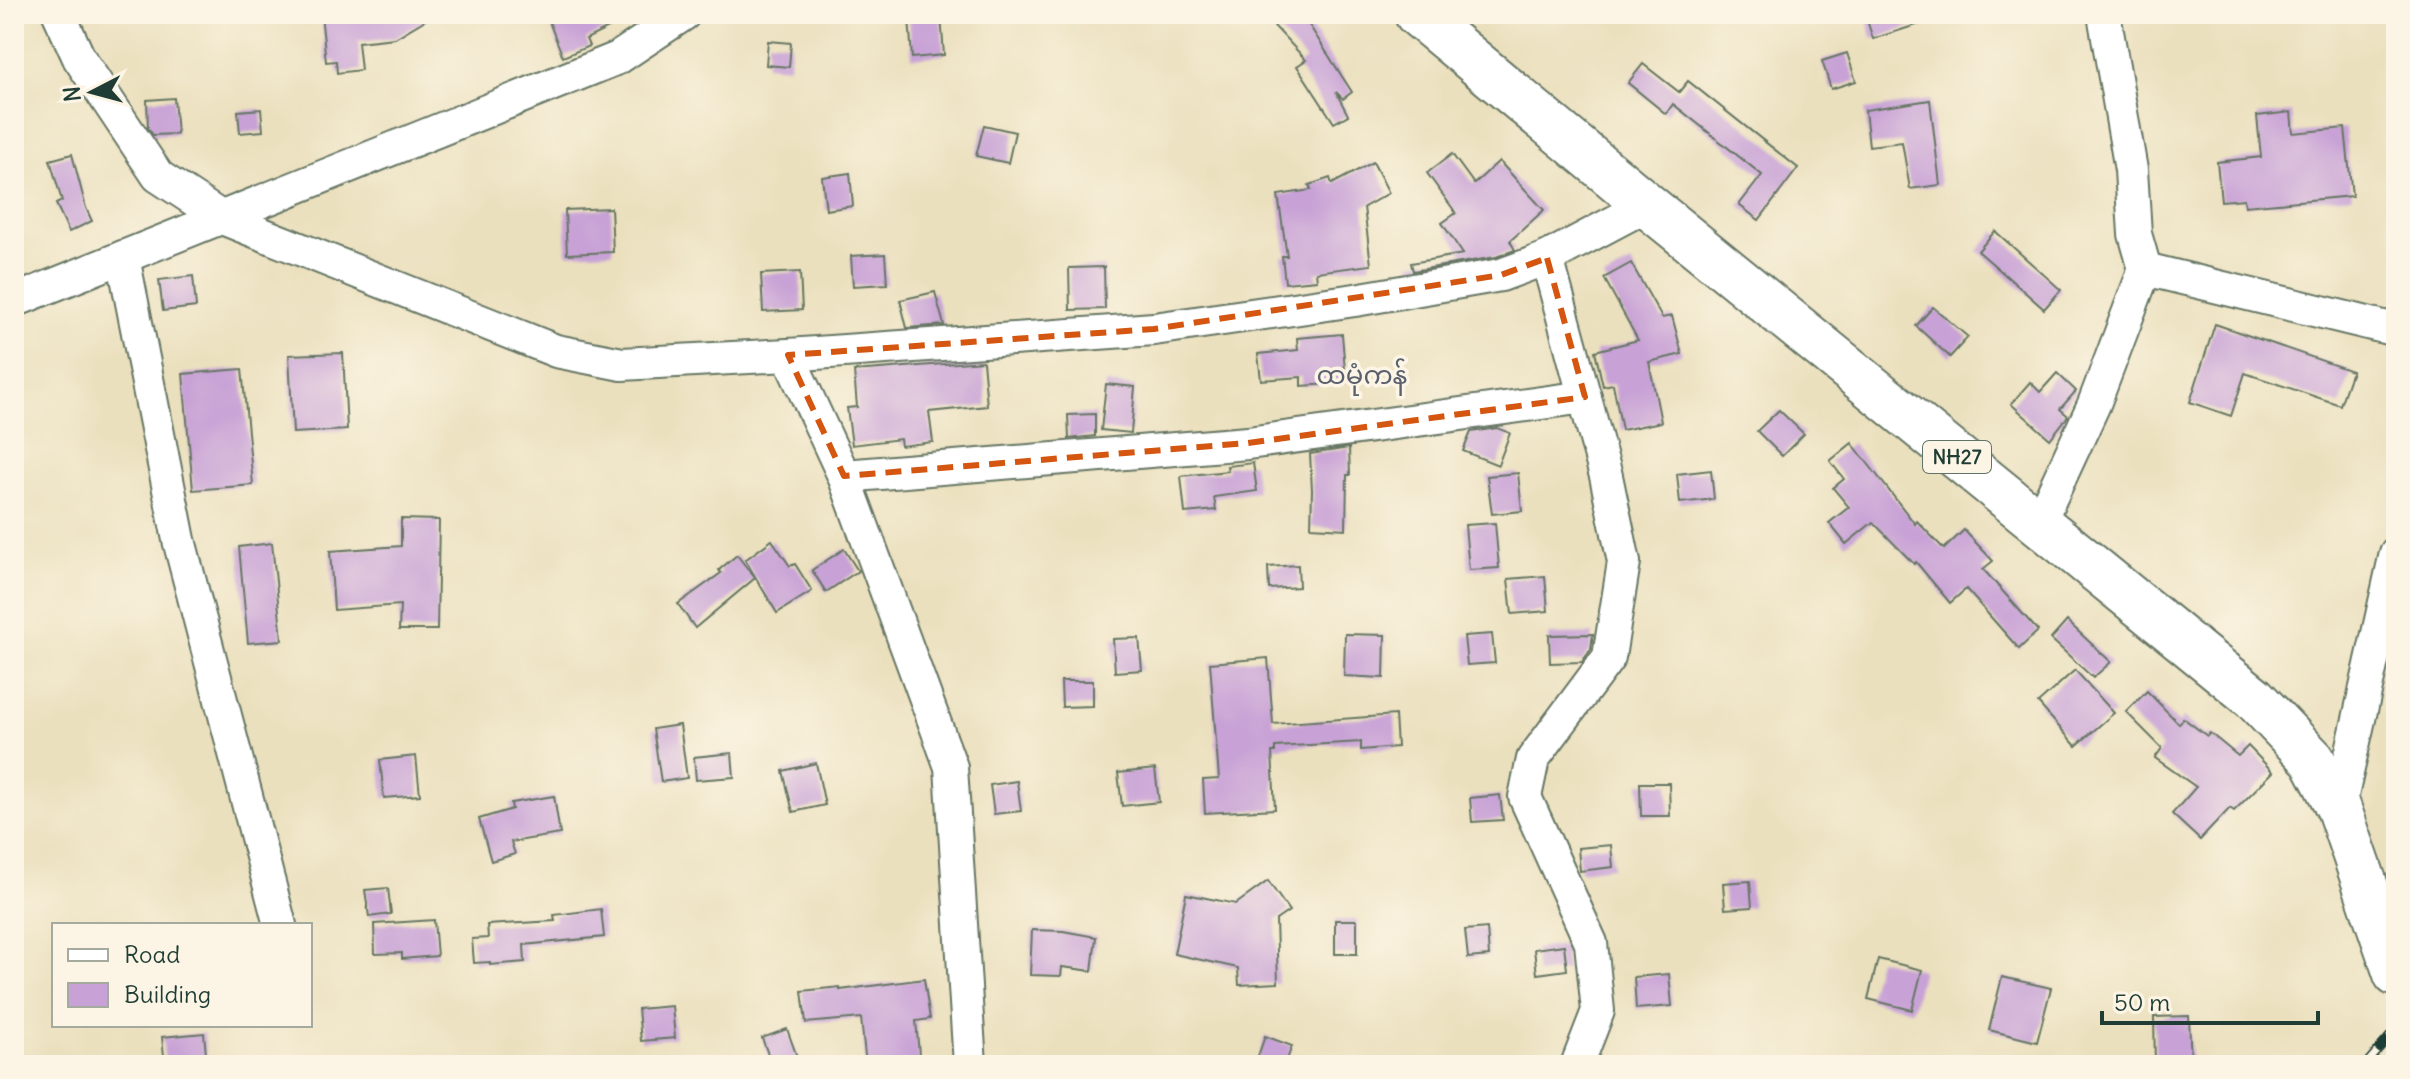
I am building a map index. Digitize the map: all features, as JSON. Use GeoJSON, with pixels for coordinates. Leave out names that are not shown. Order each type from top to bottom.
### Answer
{"type":"FeatureCollection","features":[{"type":"Feature","properties":{"kind":"highway","name":"NH27"},"geometry":{"type":"LineString","coordinates":[[1417,14],[2254,698],[2313,760],[2339,809],[2396,974]]}},
{"type":"Feature","properties":{"kind":"street"},"geometry":{"type":"LineString","coordinates":[[59,14],[79,58],[158,176],[222,218],[556,351],[622,364],[1154,329],[1355,300],[1501,275],[1547,258],[1647,205]]}},
{"type":"Feature","properties":{"kind":"street"},"geometry":{"type":"LineString","coordinates":[[14,301],[618,58],[684,14]]}},
{"type":"Feature","properties":{"kind":"street"},"geometry":{"type":"LineString","coordinates":[[2039,523],[2094,404],[2145,269],[2135,234],[2131,170],[2104,14]]}},
{"type":"Feature","properties":{"kind":"street"},"geometry":{"type":"LineString","coordinates":[[123,257],[179,540],[279,923]]}},
{"type":"Feature","properties":{"kind":"street"},"geometry":{"type":"LineString","coordinates":[[1547,258],[1606,476],[1624,562],[1609,657],[1533,759],[1525,797],[1591,943],[1598,1011],[1577,1065]]}},
{"type":"Feature","properties":{"kind":"street"},"geometry":{"type":"LineString","coordinates":[[2145,269],[2396,330]]}},
{"type":"Feature","properties":{"kind":"street"},"geometry":{"type":"LineString","coordinates":[[788,355],[844,476],[951,767],[970,1065]]}},
{"type":"Feature","properties":{"kind":"street"},"geometry":{"type":"LineString","coordinates":[[844,476],[1248,443],[1585,397]]}},
{"type":"Feature","properties":{"kind":"street"},"geometry":{"type":"LineString","coordinates":[[2339,809],[2396,553]]}},
{"type":"Feature","properties":{"kind":"highlighted area"},"geometry":{"type":"Polygon","coordinates":[[[1547,258],[1585,397],[1248,443],[844,476],[788,355],[1154,329],[1501,275],[1547,258]]]}},
{"type":"Feature","properties":{"kind":"building"},"geometry":{"type":"Polygon","coordinates":[[[321,14],[435,14],[395,38],[358,42],[361,70],[337,73],[336,61],[326,62],[321,14]]]}},
{"type":"Feature","properties":{"kind":"building"},"geometry":{"type":"Polygon","coordinates":[[[546,14],[637,14],[586,39],[589,46],[563,57],[546,14]]]}},
{"type":"Feature","properties":{"kind":"building"},"geometry":{"type":"Polygon","coordinates":[[[1263,14],[1302,14],[1352,92],[1343,99],[1336,92],[1348,115],[1334,123],[1297,66],[1306,60],[1263,14]]]}},
{"type":"Feature","properties":{"kind":"building"},"geometry":{"type":"Polygon","coordinates":[[[1865,14],[1934,14],[1935,19],[1873,39],[1865,14]]]}},
{"type":"Feature","properties":{"kind":"building"},"geometry":{"type":"Polygon","coordinates":[[[941,16],[944,55],[912,58],[909,18],[941,16]]]}},
{"type":"Feature","properties":{"kind":"building"},"geometry":{"type":"Polygon","coordinates":[[[768,41],[791,43],[789,67],[766,65],[768,41]]]}},
{"type":"Feature","properties":{"kind":"building"},"geometry":{"type":"Polygon","coordinates":[[[1847,53],[1856,81],[1831,89],[1822,61],[1847,53]]]}},
{"type":"Feature","properties":{"kind":"building"},"geometry":{"type":"Polygon","coordinates":[[[1643,64],[1679,92],[1688,81],[1798,168],[1759,220],[1739,205],[1762,175],[1673,104],[1666,114],[1628,83],[1643,64]]]}},
{"type":"Feature","properties":{"kind":"building"},"geometry":{"type":"Polygon","coordinates":[[[174,98],[177,134],[153,135],[148,128],[147,100],[174,98]]]}},
{"type":"Feature","properties":{"kind":"building"},"geometry":{"type":"Polygon","coordinates":[[[1930,100],[1940,185],[1910,189],[1902,142],[1869,146],[1865,110],[1930,100]]]}},
{"type":"Feature","properties":{"kind":"building"},"geometry":{"type":"Polygon","coordinates":[[[261,109],[263,131],[240,133],[238,111],[261,109]]]}},
{"type":"Feature","properties":{"kind":"building"},"geometry":{"type":"Polygon","coordinates":[[[2291,112],[2293,133],[2345,128],[2352,196],[2245,206],[2244,199],[2221,201],[2217,162],[2261,157],[2257,116],[2291,112]]]}},
{"type":"Feature","properties":{"kind":"building"},"geometry":{"type":"Polygon","coordinates":[[[984,125],[1015,132],[1008,163],[976,156],[984,125]]]}},
{"type":"Feature","properties":{"kind":"building"},"geometry":{"type":"Polygon","coordinates":[[[72,154],[92,221],[69,232],[56,204],[62,201],[50,160],[72,154]]]}},
{"type":"Feature","properties":{"kind":"building"},"geometry":{"type":"Polygon","coordinates":[[[1452,154],[1474,184],[1499,161],[1544,210],[1510,241],[1515,250],[1496,257],[1413,271],[1411,263],[1463,254],[1442,223],[1456,213],[1427,173],[1452,154]]]}},
{"type":"Feature","properties":{"kind":"building"},"geometry":{"type":"Polygon","coordinates":[[[1373,162],[1389,193],[1364,207],[1371,265],[1316,272],[1317,280],[1285,283],[1282,256],[1287,256],[1278,195],[1311,190],[1309,185],[1330,178],[1332,184],[1373,162]]]}},
{"type":"Feature","properties":{"kind":"building"},"geometry":{"type":"Polygon","coordinates":[[[850,173],[853,206],[826,210],[822,177],[850,173]]]}},
{"type":"Feature","properties":{"kind":"building"},"geometry":{"type":"Polygon","coordinates":[[[611,208],[613,252],[567,254],[565,210],[611,208]]]}},
{"type":"Feature","properties":{"kind":"building"},"geometry":{"type":"Polygon","coordinates":[[[1995,231],[2061,290],[2044,309],[1978,251],[1995,231]]]}},
{"type":"Feature","properties":{"kind":"building"},"geometry":{"type":"Polygon","coordinates":[[[885,254],[887,284],[853,286],[851,256],[885,254]]]}},
{"type":"Feature","properties":{"kind":"building"},"geometry":{"type":"Polygon","coordinates":[[[1631,263],[1662,318],[1672,316],[1682,354],[1649,362],[1661,422],[1622,430],[1613,384],[1603,386],[1595,351],[1638,340],[1604,278],[1631,263]]]}},
{"type":"Feature","properties":{"kind":"building"},"geometry":{"type":"Polygon","coordinates":[[[1104,267],[1105,309],[1070,310],[1069,268],[1104,267]]]}},
{"type":"Feature","properties":{"kind":"building"},"geometry":{"type":"Polygon","coordinates":[[[800,272],[802,310],[763,312],[761,274],[800,272]]]}},
{"type":"Feature","properties":{"kind":"building"},"geometry":{"type":"Polygon","coordinates":[[[193,276],[196,307],[163,311],[159,280],[193,276]]]}},
{"type":"Feature","properties":{"kind":"building"},"geometry":{"type":"Polygon","coordinates":[[[935,292],[944,325],[907,328],[900,300],[935,292]]]}},
{"type":"Feature","properties":{"kind":"building"},"geometry":{"type":"Polygon","coordinates":[[[1933,307],[1968,337],[1950,357],[1916,326],[1933,307]]]}},
{"type":"Feature","properties":{"kind":"building"},"geometry":{"type":"Polygon","coordinates":[[[2215,324],[2352,371],[2340,405],[2245,373],[2231,416],[2190,402],[2215,324]]]}},
{"type":"Feature","properties":{"kind":"building"},"geometry":{"type":"Polygon","coordinates":[[[1342,334],[1346,383],[1301,386],[1301,377],[1261,380],[1258,354],[1298,350],[1297,338],[1342,334]]]}},
{"type":"Feature","properties":{"kind":"building"},"geometry":{"type":"Polygon","coordinates":[[[343,353],[347,430],[293,433],[289,355],[343,353]]]}},
{"type":"Feature","properties":{"kind":"building"},"geometry":{"type":"Polygon","coordinates":[[[983,361],[987,406],[929,412],[933,442],[901,446],[900,439],[852,445],[847,408],[857,407],[854,371],[983,361]]]}},
{"type":"Feature","properties":{"kind":"building"},"geometry":{"type":"Polygon","coordinates":[[[242,369],[253,485],[193,490],[183,374],[242,369]]]}},
{"type":"Feature","properties":{"kind":"building"},"geometry":{"type":"Polygon","coordinates":[[[2057,373],[2076,391],[2060,409],[2068,416],[2050,439],[2011,404],[2030,382],[2040,392],[2057,373]]]}},
{"type":"Feature","properties":{"kind":"building"},"geometry":{"type":"Polygon","coordinates":[[[1106,384],[1135,387],[1131,433],[1101,430],[1106,384]]]}},
{"type":"Feature","properties":{"kind":"building"},"geometry":{"type":"Polygon","coordinates":[[[1779,410],[1804,434],[1782,456],[1757,431],[1779,410]]]}},
{"type":"Feature","properties":{"kind":"building"},"geometry":{"type":"Polygon","coordinates":[[[1095,414],[1095,436],[1069,439],[1068,415],[1095,414]]]}},
{"type":"Feature","properties":{"kind":"building"},"geometry":{"type":"Polygon","coordinates":[[[1497,428],[1510,433],[1498,465],[1463,451],[1471,432],[1497,428]]]}},
{"type":"Feature","properties":{"kind":"building"},"geometry":{"type":"Polygon","coordinates":[[[1852,443],[1915,524],[1917,521],[1944,549],[1964,530],[1993,561],[1983,569],[2038,631],[2019,649],[1966,589],[1950,603],[1916,562],[1914,564],[1873,522],[1846,544],[1829,523],[1849,507],[1833,488],[1844,479],[1830,461],[1852,443]]]}},
{"type":"Feature","properties":{"kind":"building"},"geometry":{"type":"Polygon","coordinates":[[[1349,448],[1346,529],[1311,527],[1310,454],[1349,448]]]}},
{"type":"Feature","properties":{"kind":"building"},"geometry":{"type":"Polygon","coordinates":[[[1253,463],[1257,491],[1214,497],[1216,510],[1185,513],[1181,476],[1228,471],[1227,466],[1253,463]]]}},
{"type":"Feature","properties":{"kind":"building"},"geometry":{"type":"Polygon","coordinates":[[[1711,470],[1714,499],[1680,503],[1677,474],[1711,470]]]}},
{"type":"Feature","properties":{"kind":"building"},"geometry":{"type":"Polygon","coordinates":[[[1518,473],[1522,511],[1492,514],[1487,476],[1518,473]]]}},
{"type":"Feature","properties":{"kind":"building"},"geometry":{"type":"Polygon","coordinates":[[[401,519],[439,520],[437,630],[399,630],[400,605],[334,610],[330,551],[401,546],[401,519]]]}},
{"type":"Feature","properties":{"kind":"building"},"geometry":{"type":"Polygon","coordinates":[[[1495,523],[1499,568],[1469,570],[1465,525],[1495,523]]]}},
{"type":"Feature","properties":{"kind":"building"},"geometry":{"type":"Polygon","coordinates":[[[772,540],[790,566],[795,564],[812,591],[777,613],[745,560],[772,540]]]}},
{"type":"Feature","properties":{"kind":"building"},"geometry":{"type":"Polygon","coordinates":[[[272,543],[282,640],[248,643],[239,547],[272,543]]]}},
{"type":"Feature","properties":{"kind":"building"},"geometry":{"type":"Polygon","coordinates":[[[844,549],[858,571],[826,592],[812,570],[844,549]]]}},
{"type":"Feature","properties":{"kind":"building"},"geometry":{"type":"Polygon","coordinates":[[[737,555],[755,578],[695,628],[678,604],[721,573],[719,570],[737,555]]]}},
{"type":"Feature","properties":{"kind":"building"},"geometry":{"type":"Polygon","coordinates":[[[1298,565],[1299,587],[1269,589],[1268,567],[1298,565]]]}},
{"type":"Feature","properties":{"kind":"building"},"geometry":{"type":"Polygon","coordinates":[[[1545,576],[1548,611],[1512,614],[1508,579],[1545,576]]]}},
{"type":"Feature","properties":{"kind":"building"},"geometry":{"type":"Polygon","coordinates":[[[2067,621],[2111,662],[2093,678],[2051,639],[2067,621]]]}},
{"type":"Feature","properties":{"kind":"building"},"geometry":{"type":"Polygon","coordinates":[[[1345,634],[1385,635],[1384,678],[1344,676],[1345,634]]]}},
{"type":"Feature","properties":{"kind":"building"},"geometry":{"type":"Polygon","coordinates":[[[1492,634],[1495,663],[1467,665],[1464,636],[1492,634]]]}},
{"type":"Feature","properties":{"kind":"building"},"geometry":{"type":"Polygon","coordinates":[[[1593,634],[1591,649],[1582,662],[1550,663],[1549,635],[1593,634]]]}},
{"type":"Feature","properties":{"kind":"building"},"geometry":{"type":"Polygon","coordinates":[[[1139,638],[1142,670],[1115,672],[1113,639],[1139,638]]]}},
{"type":"Feature","properties":{"kind":"building"},"geometry":{"type":"Polygon","coordinates":[[[1268,658],[1273,724],[1395,715],[1397,747],[1361,750],[1361,742],[1275,747],[1275,752],[1272,752],[1275,809],[1205,813],[1203,780],[1219,779],[1210,663],[1268,658]]]}},
{"type":"Feature","properties":{"kind":"building"},"geometry":{"type":"Polygon","coordinates":[[[2075,670],[2114,713],[2076,746],[2038,703],[2075,670]]]}},
{"type":"Feature","properties":{"kind":"building"},"geometry":{"type":"Polygon","coordinates":[[[1061,681],[1093,681],[1093,706],[1062,707],[1061,681]]]}},
{"type":"Feature","properties":{"kind":"building"},"geometry":{"type":"Polygon","coordinates":[[[2147,691],[2179,724],[2183,718],[2207,736],[2210,733],[2238,756],[2248,746],[2273,772],[2234,811],[2230,808],[2200,840],[2172,814],[2196,787],[2155,758],[2162,748],[2126,712],[2147,691]]]}},
{"type":"Feature","properties":{"kind":"building"},"geometry":{"type":"Polygon","coordinates":[[[680,725],[687,778],[661,782],[653,729],[680,725]]]}},
{"type":"Feature","properties":{"kind":"building"},"geometry":{"type":"Polygon","coordinates":[[[732,753],[734,777],[696,780],[694,757],[732,753]]]}},
{"type":"Feature","properties":{"kind":"building"},"geometry":{"type":"Polygon","coordinates":[[[416,756],[420,795],[384,798],[380,760],[416,756]]]}},
{"type":"Feature","properties":{"kind":"building"},"geometry":{"type":"Polygon","coordinates":[[[816,763],[825,805],[793,812],[783,771],[816,763]]]}},
{"type":"Feature","properties":{"kind":"building"},"geometry":{"type":"Polygon","coordinates":[[[1155,769],[1159,802],[1122,806],[1118,773],[1155,769]]]}},
{"type":"Feature","properties":{"kind":"building"},"geometry":{"type":"Polygon","coordinates":[[[1017,781],[1021,811],[994,814],[990,785],[1017,781]]]}},
{"type":"Feature","properties":{"kind":"building"},"geometry":{"type":"Polygon","coordinates":[[[1640,783],[1669,783],[1670,816],[1641,816],[1640,783]]]}},
{"type":"Feature","properties":{"kind":"building"},"geometry":{"type":"Polygon","coordinates":[[[1500,795],[1503,820],[1472,822],[1470,798],[1500,795]]]}},
{"type":"Feature","properties":{"kind":"building"},"geometry":{"type":"Polygon","coordinates":[[[554,796],[560,834],[511,842],[515,854],[491,861],[479,819],[512,809],[511,803],[554,796]]]}},
{"type":"Feature","properties":{"kind":"building"},"geometry":{"type":"Polygon","coordinates":[[[1611,845],[1613,867],[1580,871],[1578,848],[1611,845]]]}},
{"type":"Feature","properties":{"kind":"building"},"geometry":{"type":"Polygon","coordinates":[[[1268,881],[1289,911],[1276,920],[1278,983],[1239,985],[1238,968],[1174,954],[1186,894],[1236,904],[1268,881]]]}},
{"type":"Feature","properties":{"kind":"building"},"geometry":{"type":"Polygon","coordinates":[[[1750,881],[1752,907],[1725,909],[1723,883],[1750,881]]]}},
{"type":"Feature","properties":{"kind":"building"},"geometry":{"type":"Polygon","coordinates":[[[388,888],[391,914],[369,917],[365,890],[388,888]]]}},
{"type":"Feature","properties":{"kind":"building"},"geometry":{"type":"Polygon","coordinates":[[[601,909],[604,937],[524,945],[525,962],[474,963],[472,939],[488,938],[487,925],[555,921],[554,915],[601,909]]]}},
{"type":"Feature","properties":{"kind":"building"},"geometry":{"type":"Polygon","coordinates":[[[434,920],[437,956],[402,959],[402,953],[375,954],[374,924],[434,920]]]}},
{"type":"Feature","properties":{"kind":"building"},"geometry":{"type":"Polygon","coordinates":[[[1335,920],[1357,920],[1357,954],[1335,954],[1335,920]]]}},
{"type":"Feature","properties":{"kind":"building"},"geometry":{"type":"Polygon","coordinates":[[[1487,928],[1489,956],[1468,958],[1465,930],[1487,928]]]}},
{"type":"Feature","properties":{"kind":"building"},"geometry":{"type":"Polygon","coordinates":[[[1032,930],[1096,937],[1092,971],[1062,967],[1061,976],[1030,975],[1032,930]]]}},
{"type":"Feature","properties":{"kind":"building"},"geometry":{"type":"Polygon","coordinates":[[[1564,945],[1567,970],[1537,974],[1534,949],[1564,945]]]}},
{"type":"Feature","properties":{"kind":"building"},"geometry":{"type":"Polygon","coordinates":[[[1878,959],[1922,970],[1912,1010],[1868,999],[1878,959]]]}},
{"type":"Feature","properties":{"kind":"building"},"geometry":{"type":"Polygon","coordinates":[[[1669,974],[1672,1006],[1636,1009],[1634,977],[1669,974]]]}},
{"type":"Feature","properties":{"kind":"building"},"geometry":{"type":"Polygon","coordinates":[[[2002,977],[2051,988],[2037,1042],[1989,1030],[2002,977]]]}},
{"type":"Feature","properties":{"kind":"building"},"geometry":{"type":"Polygon","coordinates":[[[924,979],[930,1019],[916,1021],[920,1065],[866,1065],[861,1018],[806,1023],[802,991],[840,987],[840,990],[924,979]]]}},
{"type":"Feature","properties":{"kind":"building"},"geometry":{"type":"Polygon","coordinates":[[[672,1006],[675,1038],[641,1041],[638,1009],[672,1006]]]}},
{"type":"Feature","properties":{"kind":"building"},"geometry":{"type":"Polygon","coordinates":[[[2189,1016],[2191,1065],[2155,1065],[2154,1017],[2189,1016]]]}},
{"type":"Feature","properties":{"kind":"building"},"geometry":{"type":"Polygon","coordinates":[[[787,1029],[800,1065],[772,1065],[762,1038],[787,1029]]]}},
{"type":"Feature","properties":{"kind":"building"},"geometry":{"type":"Polygon","coordinates":[[[204,1033],[207,1065],[165,1065],[162,1037],[204,1033]]]}},
{"type":"Feature","properties":{"kind":"building"},"geometry":{"type":"Polygon","coordinates":[[[1265,1036],[1292,1046],[1285,1065],[1255,1065],[1265,1036]]]}},
{"type":"Feature","properties":{"kind":"railway"},"geometry":{"type":"LineString","coordinates":[[2365,1065],[2396,1029]]}},
{"type":"Feature","properties":{"kind":"district","name":"ထမုံကန်"},"geometry":{"type":"Point","coordinates":[1362,375]}}]}
